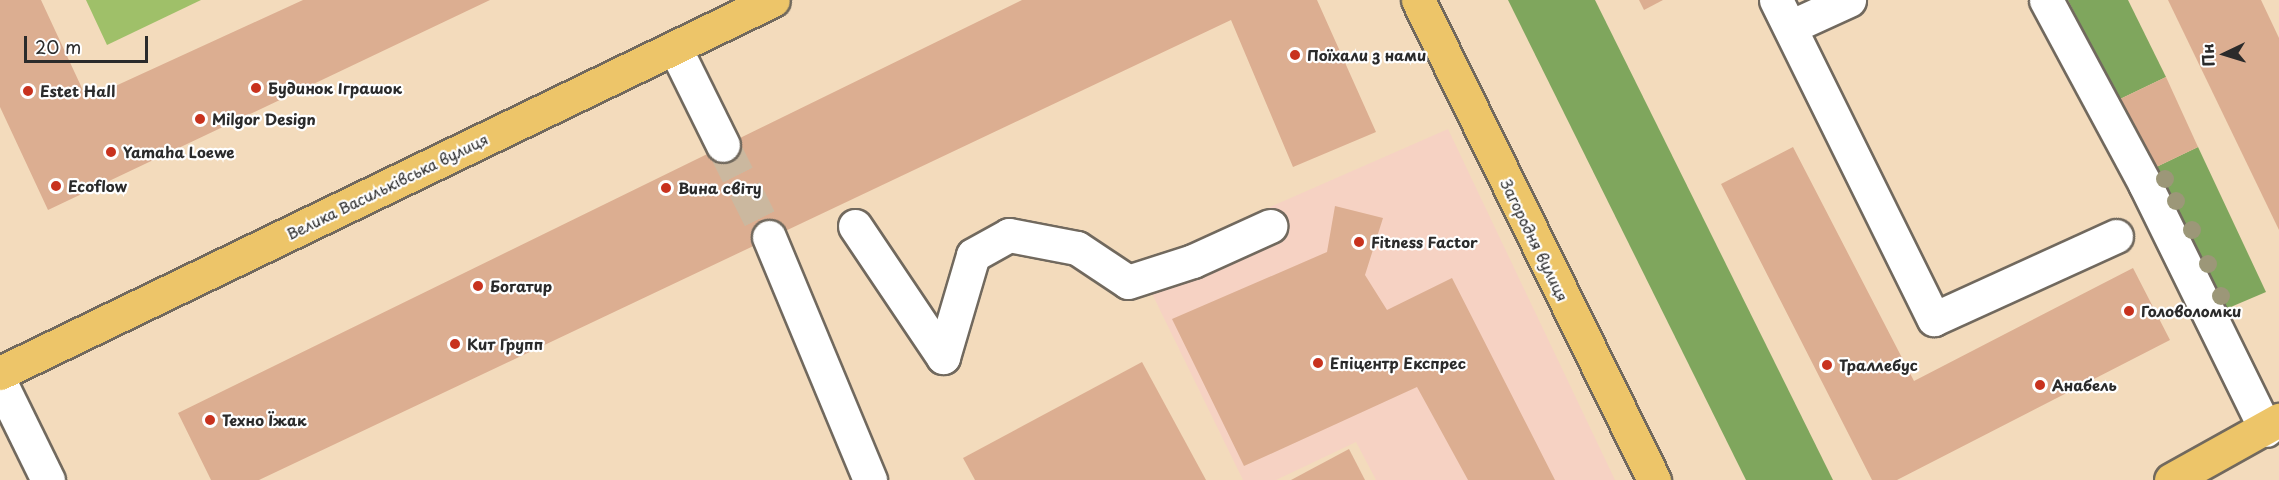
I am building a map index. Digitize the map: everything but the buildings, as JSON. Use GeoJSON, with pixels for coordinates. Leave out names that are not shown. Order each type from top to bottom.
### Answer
{"type":"FeatureCollection","features":[{"type":"Feature","properties":{"kind":"main road","name":"Велика Васильківська вулиця"},"geometry":{"type":"LineString","coordinates":[[0,373],[773,0]]}},
{"type":"Feature","properties":{"kind":"main road","name":"Загородня вулиця"},"geometry":{"type":"LineString","coordinates":[[1418,0],[1654,480]]}},
{"type":"Feature","properties":{"kind":"main road"},"geometry":{"type":"LineString","coordinates":[[2171,480],[2272,425]]}},
{"type":"Feature","properties":{"kind":"street"},"geometry":{"type":"LineString","coordinates":[[1849,0],[1783,13],[1935,319],[2116,236]]}},
{"type":"Feature","properties":{"kind":"street"},"geometry":{"type":"LineString","coordinates":[[2046,0],[2272,425]]}},
{"type":"Feature","properties":{"kind":"street"},"geometry":{"type":"LineString","coordinates":[[675,48],[723,145]]}},
{"type":"Feature","properties":{"kind":"street"},"geometry":{"type":"LineString","coordinates":[[855,226],[943,357],[973,255],[1009,235],[1077,248],[1128,282],[1193,261],[1269,226]]}},
{"type":"Feature","properties":{"kind":"street"},"geometry":{"type":"LineString","coordinates":[[770,237],[870,480]]}},
{"type":"Feature","properties":{"kind":"street"},"geometry":{"type":"LineString","coordinates":[[0,382],[48,480]]}},
{"type":"Feature","properties":{"kind":"shaded area"},"geometry":{"type":"Polygon","coordinates":[[[1448,129],[1615,480],[1376,480],[1356,442],[1276,480],[1243,480],[1138,265],[1448,129]]]}},
{"type":"Feature","properties":{"kind":"green space"},"geometry":{"type":"Polygon","coordinates":[[[86,0],[201,0],[107,45],[86,0]]]}},
{"type":"Feature","properties":{"kind":"green space"},"geometry":{"type":"Polygon","coordinates":[[[1508,0],[1595,0],[1833,480],[1746,480],[1508,0]]]}},
{"type":"Feature","properties":{"kind":"green space"},"geometry":{"type":"Polygon","coordinates":[[[2068,0],[2128,0],[2166,77],[2118,100],[2068,0]]]}},
{"type":"Feature","properties":{"kind":"green space"},"geometry":{"type":"Polygon","coordinates":[[[2198,147],[2266,292],[2219,312],[2150,170],[2198,147]]]}},
{"type":"Feature","properties":{"kind":"tunnel"},"geometry":{"type":"LineString","coordinates":[[723,145],[769,237]]}},
{"type":"Feature","properties":{"kind":"place","name":"Поїхали з нами"},"geometry":{"type":"Point","coordinates":[1295,55]}},
{"type":"Feature","properties":{"kind":"place","name":"Будинок Iграшок"},"geometry":{"type":"Point","coordinates":[256,88]}},
{"type":"Feature","properties":{"kind":"place","name":"Estet Hall"},"geometry":{"type":"Point","coordinates":[28,91]}},
{"type":"Feature","properties":{"kind":"place","name":"Milgor Design"},"geometry":{"type":"Point","coordinates":[200,119]}},
{"type":"Feature","properties":{"kind":"place","name":"Yamaha Loewe"},"geometry":{"type":"Point","coordinates":[111,152]}},
{"type":"Feature","properties":{"kind":"place","name":"Ecoflow"},"geometry":{"type":"Point","coordinates":[56,186]}},
{"type":"Feature","properties":{"kind":"place","name":"Вина світу"},"geometry":{"type":"Point","coordinates":[666,188]}},
{"type":"Feature","properties":{"kind":"place","name":"Fitness Factor"},"geometry":{"type":"Point","coordinates":[1359,242]}},
{"type":"Feature","properties":{"kind":"place","name":"Богатир"},"geometry":{"type":"Point","coordinates":[478,286]}},
{"type":"Feature","properties":{"kind":"place","name":"Головоломки"},"geometry":{"type":"Point","coordinates":[2129,311]}},
{"type":"Feature","properties":{"kind":"place","name":"Кит Групп"},"geometry":{"type":"Point","coordinates":[455,344]}},
{"type":"Feature","properties":{"kind":"place","name":"Епіцентр Експрес"},"geometry":{"type":"Point","coordinates":[1318,363]}},
{"type":"Feature","properties":{"kind":"place","name":"Траллебус"},"geometry":{"type":"Point","coordinates":[1827,365]}},
{"type":"Feature","properties":{"kind":"place","name":"Анабель"},"geometry":{"type":"Point","coordinates":[2040,385]}},
{"type":"Feature","properties":{"kind":"place","name":"Техно Їжак"},"geometry":{"type":"Point","coordinates":[210,420]}}]}
